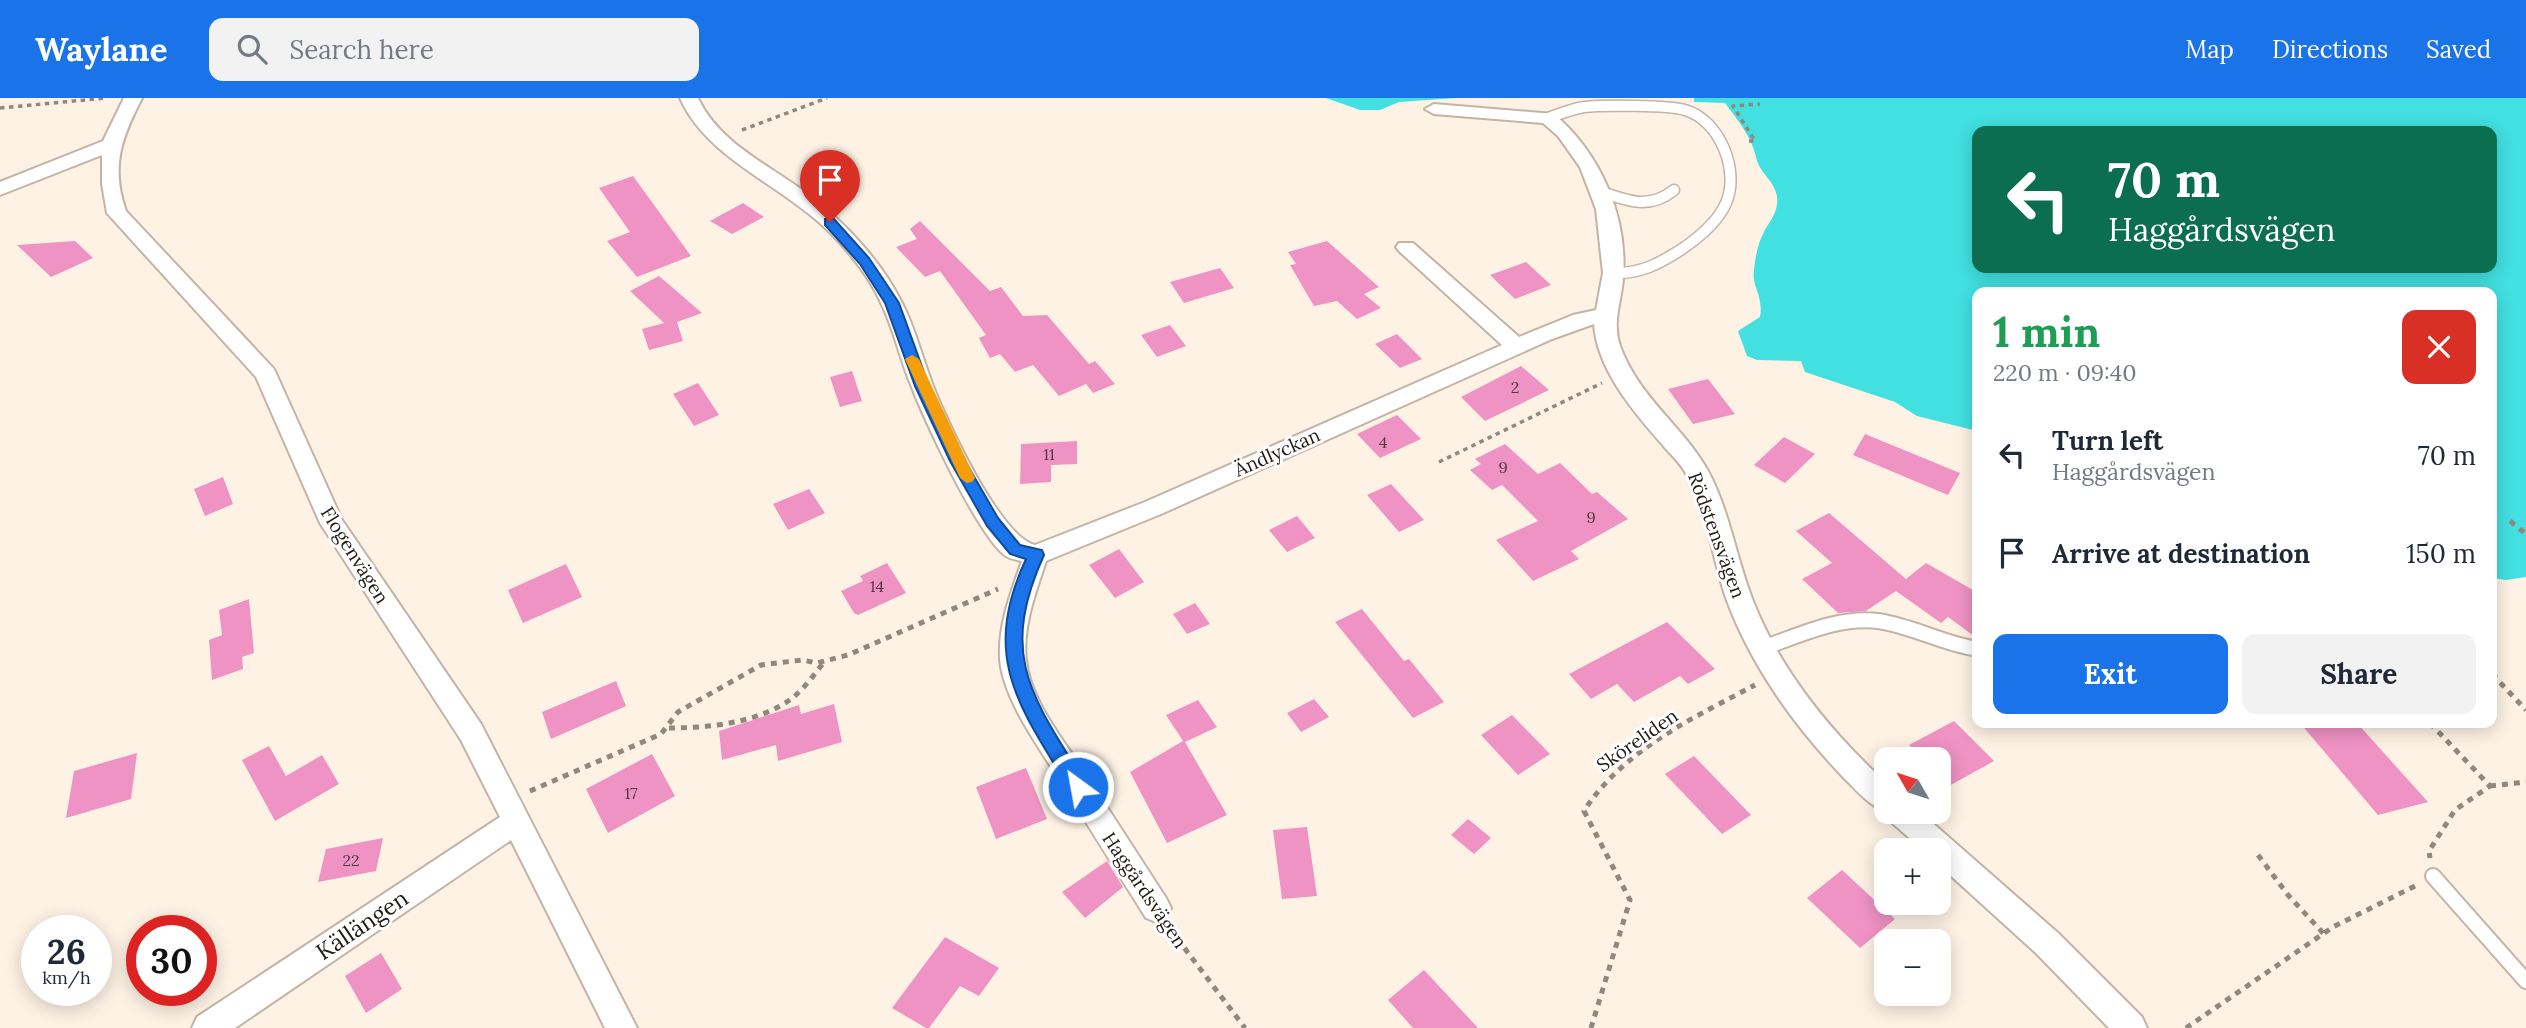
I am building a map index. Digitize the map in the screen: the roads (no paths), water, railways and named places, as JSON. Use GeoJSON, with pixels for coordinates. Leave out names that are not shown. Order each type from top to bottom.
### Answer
{"type":"FeatureCollection","features":[{"type":"Feature","properties":{"kind":"street","name":"Flogenvägen"},"geometry":{"type":"LineString","coordinates":[[133,98],[114,133],[111,189],[117,213],[234,336],[266,374],[307,472],[337,531],[454,704],[621,1028]]}},
{"type":"Feature","properties":{"kind":"street"},"geometry":{"type":"LineString","coordinates":[[689,98],[697,116],[718,139],[818,211],[864,261],[895,309],[922,386],[957,461],[992,522],[1015,550],[1036,555]]}},
{"type":"Feature","properties":{"kind":"street"},"geometry":{"type":"LineString","coordinates":[[1434,109],[1548,118],[1572,138],[1587,163],[1610,226],[1613,273],[1611,295],[1603,316]]}},
{"type":"Feature","properties":{"kind":"street"},"geometry":{"type":"LineString","coordinates":[[0,189],[113,144]]}},
{"type":"Feature","properties":{"kind":"street"},"geometry":{"type":"LineString","coordinates":[[1406,247],[1517,347]]}},
{"type":"Feature","properties":{"kind":"street","name":"Ändlyckan"},"geometry":{"type":"LineString","coordinates":[[1036,555],[1153,508],[1580,320],[1603,316]]}},
{"type":"Feature","properties":{"kind":"street","name":"Rödstensvägen"},"geometry":{"type":"LineString","coordinates":[[1603,316],[1606,335],[1623,373],[1645,411],[1696,469],[1741,603],[1762,648],[1777,673],[1823,733],[1874,787]]}},
{"type":"Feature","properties":{"kind":"street","name":"Haggårdsvägen"},"geometry":{"type":"LineString","coordinates":[[1036,555],[1027,577],[1013,641],[1013,661],[1023,694],[1040,726],[1156,908]]}},
{"type":"Feature","properties":{"kind":"street","name":"Källängen"},"geometry":{"type":"LineString","coordinates":[[208,1028],[511,811]]}},
{"type":"Feature","properties":{"kind":"street"},"geometry":{"type":"LineString","coordinates":[[1913,824],[2047,943],[2130,1028]]}},
{"type":"Feature","properties":{"kind":"lane"},"geometry":{"type":"LineString","coordinates":[[1548,118],[1584,107],[1626,102],[1691,111],[1717,133],[1726,158],[1729,191],[1727,204],[1717,219],[1698,237],[1656,264],[1635,273],[1613,273]]}},
{"type":"Feature","properties":{"kind":"lane"},"geometry":{"type":"LineString","coordinates":[[1597,189],[1648,205],[1662,201],[1674,190]]}},
{"type":"Feature","properties":{"kind":"lane"},"geometry":{"type":"LineString","coordinates":[[1762,648],[1826,626],[1876,620],[1942,642],[1972,648]]}},
{"type":"Feature","properties":{"kind":"lane"},"geometry":{"type":"LineString","coordinates":[[2433,876],[2526,981]]}},
{"type":"Feature","properties":{"kind":"water"},"geometry":{"type":"Polygon","coordinates":[[[1326,98],[1457,98],[1399,102],[1380,110],[1360,110],[1326,98]]]}},
{"type":"Feature","properties":{"kind":"water"},"geometry":{"type":"Polygon","coordinates":[[[1694,98],[2526,98],[2526,577],[2497,579],[2497,287],[1972,287],[1972,430],[1917,416],[1895,402],[1805,372],[1801,361],[1757,360],[1747,356],[1738,331],[1760,317],[1760,303],[1754,281],[1755,261],[1761,238],[1776,209],[1777,197],[1773,185],[1758,164],[1748,136],[1725,103],[1694,102],[1694,98]]]}}]}
